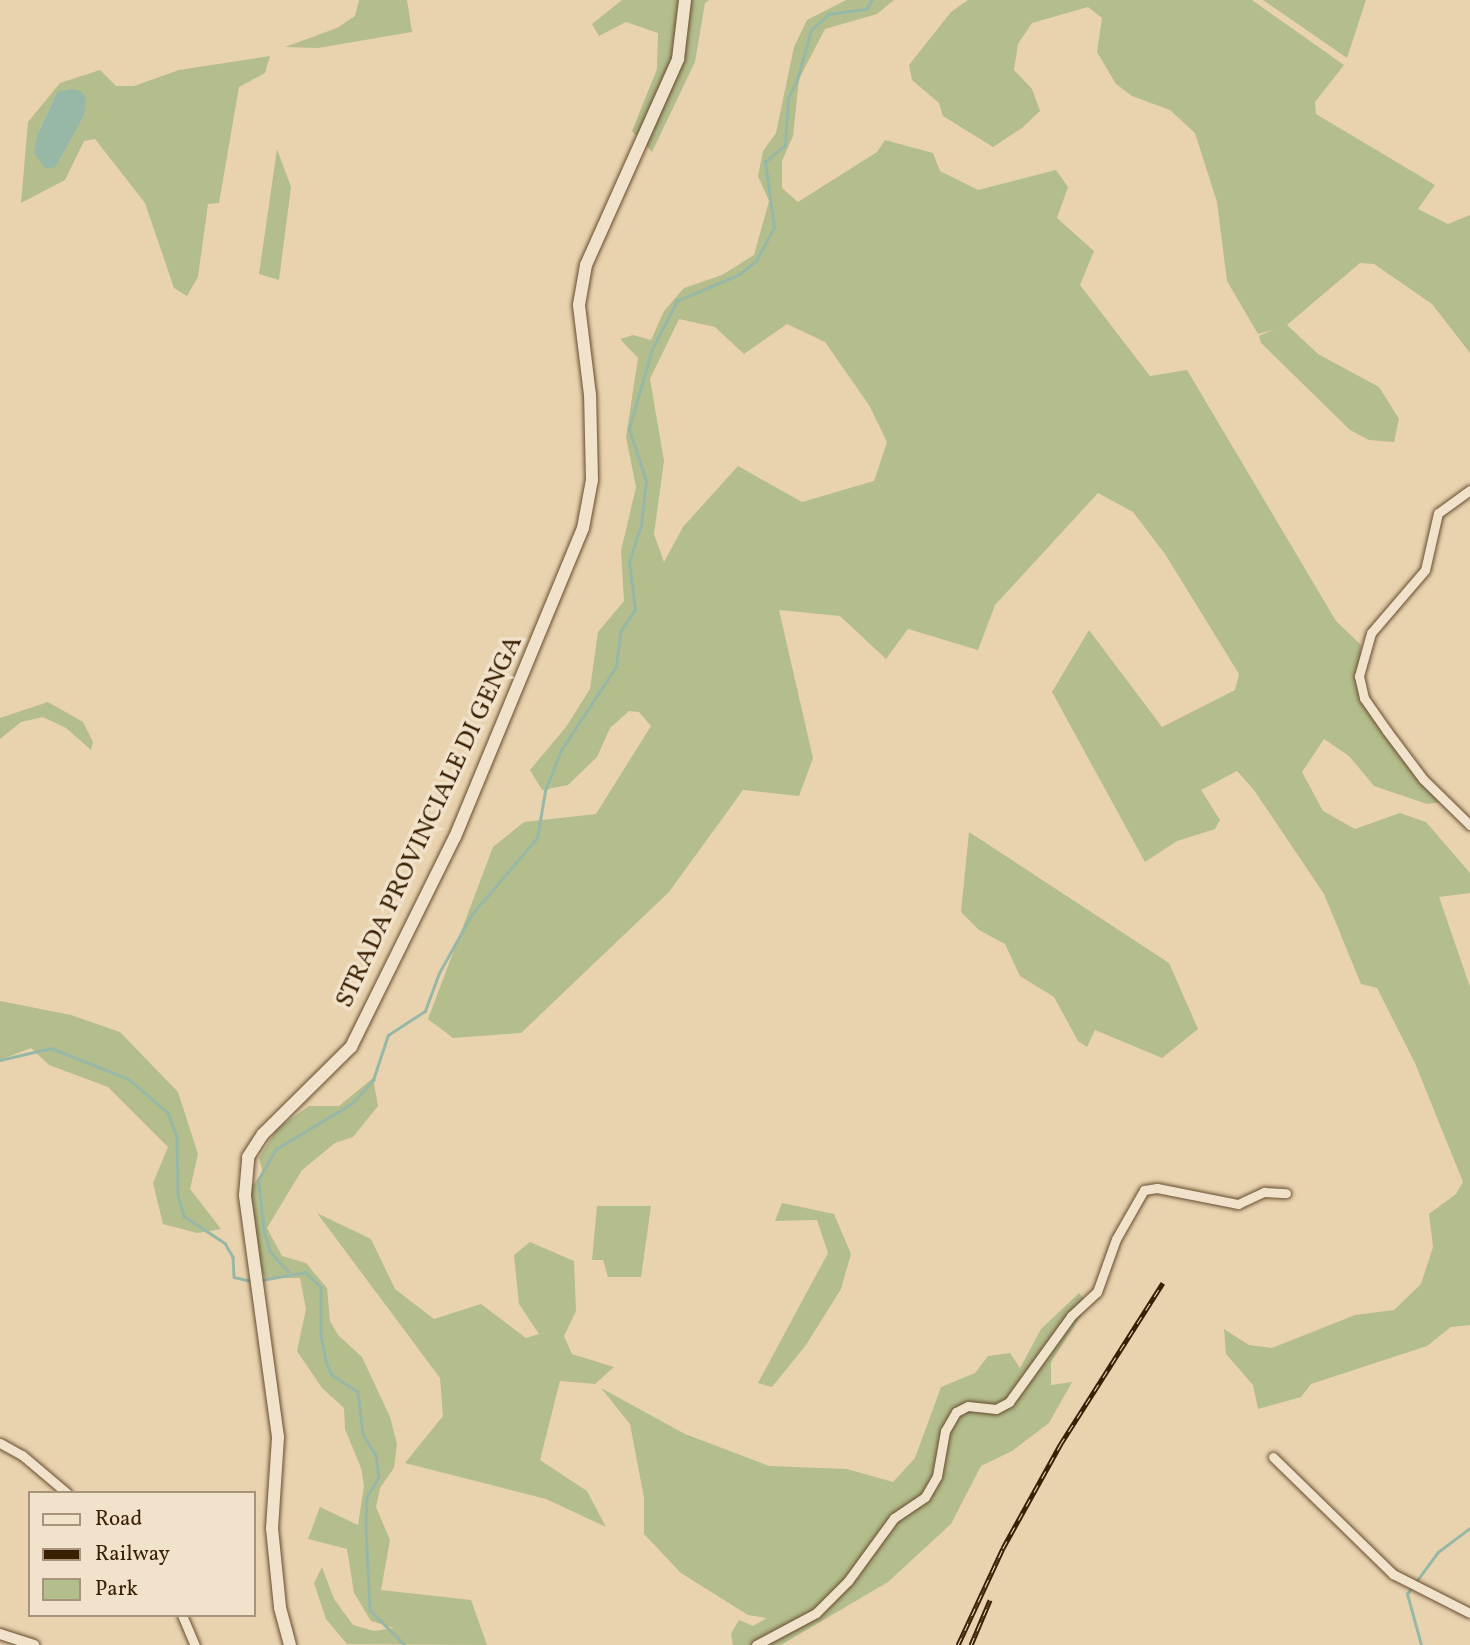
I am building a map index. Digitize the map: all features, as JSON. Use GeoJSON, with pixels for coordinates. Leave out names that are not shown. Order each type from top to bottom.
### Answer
{"type":"FeatureCollection","features":[{"type":"Feature","properties":{"kind":"main road","name":"STRADA PROVINCIALE DI GENGA"},"geometry":{"type":"LineString","coordinates":[[290,1645],[280,1607],[272,1528],[278,1437],[245,1195],[248,1157],[263,1135],[351,1047],[454,836],[583,528],[592,480],[590,395],[579,305],[586,265],[678,59],[685,0]]}},
{"type":"Feature","properties":{"kind":"street"},"geometry":{"type":"LineString","coordinates":[[1470,490],[1438,513],[1425,570],[1371,633],[1359,676],[1364,698],[1387,731],[1423,779],[1470,825]]}},
{"type":"Feature","properties":{"kind":"street"},"geometry":{"type":"LineString","coordinates":[[756,1645],[816,1613],[848,1581],[894,1518],[925,1497],[937,1476],[945,1431],[956,1412],[968,1406],[996,1409],[1009,1402],[1071,1316],[1097,1292],[1116,1239],[1144,1190],[1157,1188],[1238,1204],[1264,1192],[1286,1193]]}},
{"type":"Feature","properties":{"kind":"street"},"geometry":{"type":"LineString","coordinates":[[0,1443],[22,1455],[65,1491]]}},
{"type":"Feature","properties":{"kind":"street"},"geometry":{"type":"LineString","coordinates":[[1273,1457],[1400,1579],[1470,1613]]}},
{"type":"Feature","properties":{"kind":"street"},"geometry":{"type":"LineString","coordinates":[[183,1617],[195,1645]]}},
{"type":"Feature","properties":{"kind":"street"},"geometry":{"type":"LineString","coordinates":[[0,1634],[34,1645]]}},
{"type":"Feature","properties":{"kind":"green space"},"geometry":{"type":"Polygon","coordinates":[[[359,0],[407,0],[412,32],[318,48],[285,47],[337,28],[355,16],[359,0]]]}},
{"type":"Feature","properties":{"kind":"green space"},"geometry":{"type":"Polygon","coordinates":[[[622,0],[709,0],[705,3],[695,62],[652,152],[632,131],[657,69],[658,33],[626,22],[599,36],[592,24],[622,0]]]}},
{"type":"Feature","properties":{"kind":"green space"},"geometry":{"type":"Polygon","coordinates":[[[846,0],[894,0],[877,14],[825,29],[799,79],[793,136],[782,161],[782,188],[798,202],[877,152],[885,140],[933,153],[940,171],[978,190],[1056,170],[1068,187],[1057,218],[1094,251],[1080,285],[1150,376],[1187,370],[1336,621],[1361,645],[1360,696],[1443,802],[1427,804],[1374,786],[1349,756],[1324,739],[1302,772],[1323,811],[1355,829],[1400,813],[1426,822],[1470,873],[1470,893],[1439,897],[1470,987],[1470,1325],[1451,1327],[1427,1346],[1311,1384],[1301,1397],[1258,1409],[1253,1385],[1226,1354],[1224,1329],[1249,1345],[1272,1348],[1355,1315],[1394,1310],[1421,1284],[1433,1247],[1429,1214],[1456,1194],[1463,1182],[1415,1063],[1377,988],[1361,984],[1324,894],[1254,790],[1237,771],[1201,790],[1220,820],[1215,829],[1177,841],[1145,862],[1052,692],[1089,630],[1162,727],[1235,690],[1239,674],[1165,554],[1133,512],[1098,493],[995,605],[978,650],[908,629],[886,659],[840,616],[779,610],[813,758],[799,796],[743,790],[669,892],[521,1033],[453,1038],[428,1019],[493,847],[524,822],[596,814],[651,726],[639,712],[629,711],[610,728],[597,757],[568,785],[542,790],[530,770],[566,727],[590,689],[598,632],[624,601],[621,551],[636,487],[626,437],[638,358],[620,339],[633,335],[651,340],[664,311],[684,288],[722,275],[754,255],[769,201],[758,176],[763,151],[776,133],[794,47],[807,20],[846,0]],[[679,319],[650,379],[664,461],[654,534],[664,562],[683,527],[738,466],[802,502],[874,481],[887,442],[869,405],[825,342],[787,324],[744,354],[715,327],[679,319]]]}},
{"type":"Feature","properties":{"kind":"green space"},"geometry":{"type":"Polygon","coordinates":[[[968,0],[1252,0],[1344,65],[1315,102],[1316,114],[1435,185],[1418,209],[1448,224],[1470,215],[1470,353],[1432,304],[1374,264],[1360,263],[1287,325],[1318,354],[1379,387],[1399,419],[1394,442],[1369,440],[1350,430],[1261,343],[1259,336],[1275,329],[1258,334],[1227,281],[1217,202],[1195,133],[1170,110],[1132,96],[1116,84],[1097,52],[1102,18],[1088,7],[1032,23],[1018,44],[1014,70],[1032,89],[1040,111],[1022,128],[993,147],[943,116],[939,103],[912,80],[909,65],[951,12],[968,0]]]}},
{"type":"Feature","properties":{"kind":"green space"},"geometry":{"type":"Polygon","coordinates":[[[1263,0],[1366,0],[1347,58],[1263,0]]]}},
{"type":"Feature","properties":{"kind":"green space"},"geometry":{"type":"Polygon","coordinates":[[[270,56],[265,73],[239,87],[219,203],[208,204],[198,277],[187,296],[174,288],[145,203],[95,139],[84,141],[65,180],[21,203],[28,122],[60,83],[100,70],[116,86],[134,86],[179,70],[270,56]],[[57,92],[38,133],[56,167],[84,116],[57,92]]]}},
{"type":"Feature","properties":{"kind":"green space"},"geometry":{"type":"Polygon","coordinates":[[[277,149],[291,187],[279,280],[259,274],[277,149]]]}},
{"type":"Feature","properties":{"kind":"green space"},"geometry":{"type":"Polygon","coordinates":[[[48,702],[83,722],[93,742],[91,750],[66,728],[43,717],[21,722],[0,739],[0,718],[48,702]]]}},
{"type":"Feature","properties":{"kind":"green space"},"geometry":{"type":"Polygon","coordinates":[[[969,832],[1169,963],[1198,1029],[1162,1058],[1095,1030],[1087,1047],[1078,1041],[1054,997],[1020,976],[1005,944],[979,930],[961,912],[969,832]]]}},
{"type":"Feature","properties":{"kind":"green space"},"geometry":{"type":"Polygon","coordinates":[[[0,1001],[71,1015],[120,1032],[178,1092],[198,1154],[190,1189],[221,1229],[197,1233],[163,1224],[153,1183],[168,1147],[108,1087],[49,1065],[31,1048],[0,1060],[0,1001]]]}},
{"type":"Feature","properties":{"kind":"green space"},"geometry":{"type":"Polygon","coordinates":[[[373,1078],[378,1106],[353,1137],[335,1143],[302,1170],[267,1228],[282,1256],[306,1263],[327,1288],[330,1321],[338,1335],[362,1357],[390,1417],[397,1444],[394,1468],[380,1488],[376,1507],[390,1540],[381,1590],[471,1600],[487,1645],[347,1644],[326,1619],[314,1583],[322,1567],[334,1599],[353,1625],[374,1631],[394,1628],[371,1621],[354,1593],[347,1549],[308,1539],[320,1507],[358,1525],[364,1486],[361,1468],[345,1429],[344,1408],[322,1388],[297,1351],[306,1309],[300,1278],[265,1278],[255,1253],[247,1191],[263,1173],[259,1158],[277,1129],[309,1106],[339,1106],[373,1078]]]}},
{"type":"Feature","properties":{"kind":"green space"},"geometry":{"type":"Polygon","coordinates":[[[782,1203],[834,1214],[851,1254],[841,1289],[806,1345],[772,1387],[758,1383],[828,1253],[817,1220],[775,1221],[782,1203]]]}},
{"type":"Feature","properties":{"kind":"green space"},"geometry":{"type":"Polygon","coordinates":[[[597,1206],[651,1206],[641,1277],[608,1277],[603,1260],[592,1260],[597,1206]]]}},
{"type":"Feature","properties":{"kind":"green space"},"geometry":{"type":"Polygon","coordinates":[[[317,1213],[371,1239],[395,1289],[434,1319],[481,1304],[526,1338],[539,1334],[519,1304],[514,1255],[530,1242],[574,1261],[576,1311],[564,1336],[572,1354],[614,1367],[595,1384],[560,1381],[540,1460],[587,1491],[606,1527],[546,1499],[405,1463],[443,1416],[440,1378],[317,1213]]]}},
{"type":"Feature","properties":{"kind":"green space"},"geometry":{"type":"Polygon","coordinates":[[[1079,1293],[1086,1301],[1081,1316],[1051,1362],[1051,1385],[1072,1382],[1049,1423],[1012,1451],[981,1466],[951,1524],[888,1582],[781,1645],[733,1645],[731,1634],[739,1620],[753,1626],[767,1618],[748,1615],[681,1573],[644,1534],[644,1498],[630,1424],[601,1388],[685,1434],[769,1466],[847,1469],[893,1482],[915,1458],[941,1387],[975,1373],[988,1356],[1010,1353],[1020,1368],[1041,1329],[1079,1293]]]}},
{"type":"Feature","properties":{"kind":"shaded area"},"geometry":{"type":"Polygon","coordinates":[[[71,89],[81,91],[86,98],[84,116],[56,167],[46,169],[34,153],[38,133],[57,92],[71,89]]]}},
{"type":"Feature","properties":{"kind":"waterway"},"geometry":{"type":"LineString","coordinates":[[288,1272],[270,1252],[264,1232],[258,1180],[276,1149],[351,1104],[373,1080],[388,1035],[425,1011],[439,973],[472,914],[537,838],[545,791],[561,750],[616,667],[620,632],[635,610],[629,562],[641,526],[646,481],[629,429],[652,349],[677,301],[740,274],[756,261],[774,227],[765,162],[785,145],[788,98],[797,80],[811,30],[829,14],[866,9],[872,0]]}},
{"type":"Feature","properties":{"kind":"waterway"},"geometry":{"type":"LineString","coordinates":[[0,1060],[51,1048],[129,1079],[168,1113],[177,1136],[178,1195],[184,1216],[225,1243],[233,1257],[234,1277],[252,1281]]}},
{"type":"Feature","properties":{"kind":"waterway"},"geometry":{"type":"LineString","coordinates":[[262,1280],[305,1272],[321,1287],[321,1335],[326,1361],[332,1375],[358,1392],[363,1434],[376,1456],[379,1477],[367,1498],[370,1610],[405,1645]]}},
{"type":"Feature","properties":{"kind":"waterway"},"geometry":{"type":"LineString","coordinates":[[1421,1645],[1407,1594],[1438,1552],[1470,1528]]}},
{"type":"Feature","properties":{"kind":"railway"},"geometry":{"type":"LineString","coordinates":[[958,1645],[1003,1548],[1060,1445],[1163,1283]]}},
{"type":"Feature","properties":{"kind":"railway"},"geometry":{"type":"LineString","coordinates":[[971,1645],[990,1600]]}}]}
